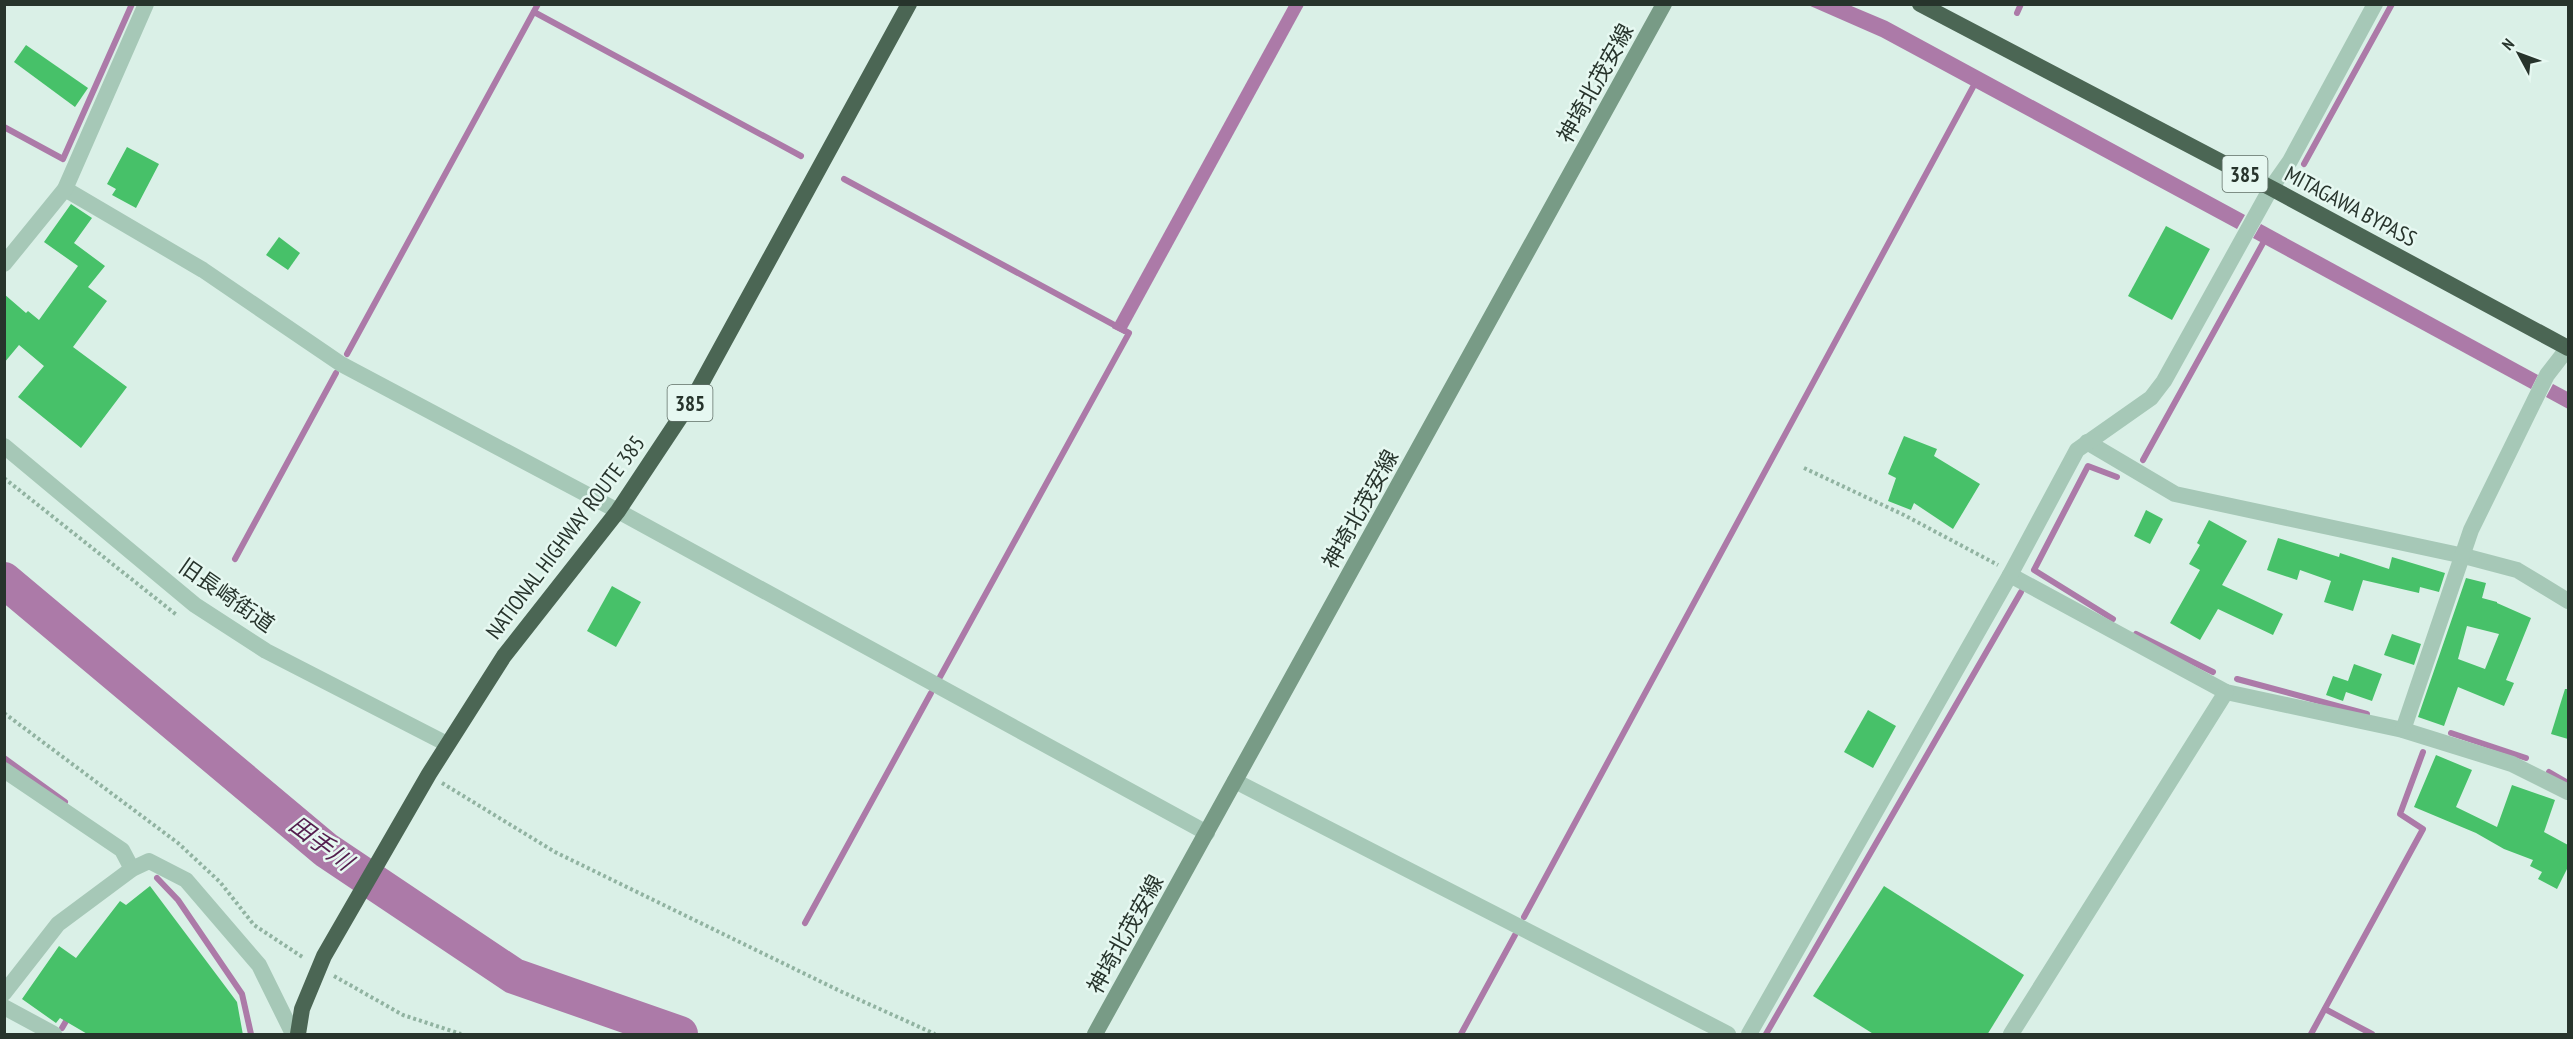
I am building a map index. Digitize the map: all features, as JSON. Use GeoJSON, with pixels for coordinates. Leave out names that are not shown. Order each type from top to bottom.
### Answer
{"type":"FeatureCollection","features":[{"type":"Feature","properties":{"kind":"highway","name":"NATIONAL HIGHWAY ROUTE 385"},"geometry":{"type":"LineString","coordinates":[[296,1035],[302,1009],[322,962],[429,774],[504,656],[618,511],[695,395],[909,4]]}},
{"type":"Feature","properties":{"kind":"highway","name":"MITAGAWA BYPASS"},"geometry":{"type":"LineString","coordinates":[[1920,4],[2271,188],[2568,348]]}},
{"type":"Feature","properties":{"kind":"main road","name":"神埼北茂安線"},"geometry":{"type":"LineString","coordinates":[[1095,1035],[1664,4]]}},
{"type":"Feature","properties":{"kind":"street"},"geometry":{"type":"LineString","coordinates":[[4,264],[65,189],[146,4]]}},
{"type":"Feature","properties":{"kind":"street"},"geometry":{"type":"LineString","coordinates":[[1749,1035],[2010,575],[2077,450],[2151,398],[2164,381],[2271,188],[2290,161],[2374,4]]}},
{"type":"Feature","properties":{"kind":"street"},"geometry":{"type":"LineString","coordinates":[[65,189],[203,270],[342,364],[618,511],[1207,833]]}},
{"type":"Feature","properties":{"kind":"street"},"geometry":{"type":"LineString","coordinates":[[2403,730],[2472,530],[2547,375],[2568,348]]}},
{"type":"Feature","properties":{"kind":"street"},"geometry":{"type":"LineString","coordinates":[[2087,442],[2175,494],[2464,556],[2517,570],[2568,601]]}},
{"type":"Feature","properties":{"kind":"street","name":"旧長崎街道"},"geometry":{"type":"LineString","coordinates":[[4,446],[195,605],[266,651],[447,744]]}},
{"type":"Feature","properties":{"kind":"street"},"geometry":{"type":"LineString","coordinates":[[2010,575],[2226,692],[2403,730],[2511,764],[2568,792]]}},
{"type":"Feature","properties":{"kind":"street"},"geometry":{"type":"LineString","coordinates":[[2011,1035],[2226,692]]}},
{"type":"Feature","properties":{"kind":"street"},"geometry":{"type":"LineString","coordinates":[[4,770],[122,850],[132,869]]}},
{"type":"Feature","properties":{"kind":"street"},"geometry":{"type":"LineString","coordinates":[[1236,781],[1728,1035]]}},
{"type":"Feature","properties":{"kind":"street"},"geometry":{"type":"LineString","coordinates":[[4,993],[58,924],[132,869],[149,861],[186,880],[259,965],[296,1035]]}},
{"type":"Feature","properties":{"kind":"street"},"geometry":{"type":"LineString","coordinates":[[4,1007],[54,1035]]}},
{"type":"Feature","properties":{"kind":"path"},"geometry":{"type":"LineString","coordinates":[[1804,468],[1904,514],[2002,567],[2010,575]]}},
{"type":"Feature","properties":{"kind":"path"},"geometry":{"type":"LineString","coordinates":[[4,713],[178,843],[220,882],[254,925],[322,962],[403,1015],[461,1035]]}},
{"type":"Feature","properties":{"kind":"path"},"geometry":{"type":"LineString","coordinates":[[429,774],[555,852],[935,1035]]}},
{"type":"Feature","properties":{"kind":"shaded area"},"geometry":{"type":"Polygon","coordinates":[[[1289,5],[1304,5],[1124,334],[1112,328],[1289,5]]]}},
{"type":"Feature","properties":{"kind":"shaded area"},"geometry":{"type":"Polygon","coordinates":[[[1808,5],[1849,5],[1887,21],[2245,215],[2237,229],[1881,37],[1808,5]]]}},
{"type":"Feature","properties":{"kind":"shaded area"},"geometry":{"type":"Polygon","coordinates":[[[2261,224],[2538,375],[2531,389],[2253,238],[2261,224]]]}},
{"type":"Feature","properties":{"kind":"shaded area"},"geometry":{"type":"Polygon","coordinates":[[[2553,384],[2568,392],[2568,409],[2546,397],[2553,384]]]}},
{"type":"Feature","properties":{"kind":"building"},"geometry":{"type":"Polygon","coordinates":[[[26,45],[88,88],[75,107],[14,62],[26,45]]]}},
{"type":"Feature","properties":{"kind":"building"},"geometry":{"type":"Polygon","coordinates":[[[127,147],[159,164],[136,208],[112,195],[116,189],[107,184],[127,147]]]}},
{"type":"Feature","properties":{"kind":"building"},"geometry":{"type":"Polygon","coordinates":[[[71,204],[92,218],[74,243],[105,266],[88,287],[107,301],[73,347],[127,387],[81,448],[18,397],[44,366],[19,345],[4,363],[4,294],[26,313],[28,311],[39,320],[78,266],[44,242],[71,204]]]}},
{"type":"Feature","properties":{"kind":"building"},"geometry":{"type":"Polygon","coordinates":[[[2166,226],[2210,249],[2172,320],[2128,296],[2166,226]]]}},
{"type":"Feature","properties":{"kind":"building"},"geometry":{"type":"Polygon","coordinates":[[[279,237],[300,253],[288,270],[266,255],[279,237]]]}},
{"type":"Feature","properties":{"kind":"building"},"geometry":{"type":"Polygon","coordinates":[[[1904,436],[1937,449],[1934,456],[1980,484],[1953,529],[1914,503],[1911,510],[1888,501],[1896,478],[1888,474],[1904,436]]]}},
{"type":"Feature","properties":{"kind":"building"},"geometry":{"type":"Polygon","coordinates":[[[2146,510],[2163,519],[2150,544],[2134,536],[2146,510]]]}},
{"type":"Feature","properties":{"kind":"building"},"geometry":{"type":"Polygon","coordinates":[[[2209,520],[2247,541],[2222,585],[2283,614],[2273,635],[2218,609],[2200,640],[2170,623],[2200,570],[2189,564],[2200,545],[2197,543],[2209,520]]]}},
{"type":"Feature","properties":{"kind":"building"},"geometry":{"type":"Polygon","coordinates":[[[2278,538],[2339,557],[2340,553],[2389,569],[2392,557],[2445,573],[2439,592],[2420,587],[2419,593],[2363,580],[2353,611],[2324,602],[2331,581],[2300,570],[2297,580],[2267,570],[2278,538]]]}},
{"type":"Feature","properties":{"kind":"building"},"geometry":{"type":"Polygon","coordinates":[[[2466,578],[2486,583],[2482,598],[2497,602],[2531,618],[2506,680],[2514,683],[2504,706],[2458,687],[2444,726],[2418,717],[2466,578]],[[2467,626],[2458,659],[2485,669],[2499,634],[2467,626]]]}},
{"type":"Feature","properties":{"kind":"building"},"geometry":{"type":"Polygon","coordinates":[[[612,586],[641,602],[616,647],[587,631],[612,586]]]}},
{"type":"Feature","properties":{"kind":"building"},"geometry":{"type":"Polygon","coordinates":[[[2392,634],[2421,644],[2414,665],[2384,655],[2392,634]]]}},
{"type":"Feature","properties":{"kind":"building"},"geometry":{"type":"Polygon","coordinates":[[[2354,664],[2382,674],[2372,701],[2346,692],[2343,701],[2326,695],[2333,676],[2348,681],[2354,664]]]}},
{"type":"Feature","properties":{"kind":"building"},"geometry":{"type":"Polygon","coordinates":[[[2565,689],[2568,689],[2568,739],[2551,734],[2565,689]]]}},
{"type":"Feature","properties":{"kind":"building"},"geometry":{"type":"Polygon","coordinates":[[[1868,710],[1896,726],[1873,768],[1844,752],[1868,710]]]}},
{"type":"Feature","properties":{"kind":"building"},"geometry":{"type":"Polygon","coordinates":[[[2436,755],[2472,770],[2456,807],[2497,827],[2512,785],[2555,800],[2544,832],[2568,845],[2568,867],[2557,889],[2538,879],[2542,872],[2530,866],[2533,860],[2414,807],[2436,755]]]}},
{"type":"Feature","properties":{"kind":"building"},"geometry":{"type":"Polygon","coordinates":[[[150,886],[237,1002],[243,1035],[89,1035],[60,1018],[56,1023],[22,999],[59,946],[76,958],[120,901],[126,905],[150,886]]]}},
{"type":"Feature","properties":{"kind":"building"},"geometry":{"type":"Polygon","coordinates":[[[1884,886],[2024,975],[1987,1035],[1875,1035],[1813,996],[1884,886]]]}},
{"type":"Feature","properties":{"kind":"waterway"},"geometry":{"type":"LineString","coordinates":[[4,127],[63,159],[132,4]]}},
{"type":"Feature","properties":{"kind":"waterway"},"geometry":{"type":"LineString","coordinates":[[347,354],[538,4]]}},
{"type":"Feature","properties":{"kind":"waterway"},"geometry":{"type":"LineString","coordinates":[[2017,13],[2021,4]]}},
{"type":"Feature","properties":{"kind":"waterway"},"geometry":{"type":"LineString","coordinates":[[2304,164],[2392,4]]}},
{"type":"Feature","properties":{"kind":"waterway"},"geometry":{"type":"LineString","coordinates":[[534,12],[801,156]]}},
{"type":"Feature","properties":{"kind":"waterway"},"geometry":{"type":"LineString","coordinates":[[1524,917],[1973,87]]}},
{"type":"Feature","properties":{"kind":"waterway"},"geometry":{"type":"LineString","coordinates":[[844,179],[1129,333],[940,677]]}},
{"type":"Feature","properties":{"kind":"waterway"},"geometry":{"type":"LineString","coordinates":[[2143,460],[2263,243]]}},
{"type":"Feature","properties":{"kind":"waterway"},"geometry":{"type":"LineString","coordinates":[[235,559],[336,373]]}},
{"type":"Feature","properties":{"kind":"waterway"},"geometry":{"type":"LineString","coordinates":[[2113,619],[2034,570],[2088,466],[2117,477]]}},
{"type":"Feature","properties":{"kind":"waterway","name":"田手川"},"geometry":{"type":"LineString","coordinates":[[4,580],[326,850],[514,976],[680,1034]]}},
{"type":"Feature","properties":{"kind":"waterway"},"geometry":{"type":"LineString","coordinates":[[1766,1034],[2021,592]]}},
{"type":"Feature","properties":{"kind":"waterway"},"geometry":{"type":"LineString","coordinates":[[2136,634],[2213,672]]}},
{"type":"Feature","properties":{"kind":"waterway"},"geometry":{"type":"LineString","coordinates":[[2237,679],[2367,714]]}},
{"type":"Feature","properties":{"kind":"waterway"},"geometry":{"type":"LineString","coordinates":[[805,923],[931,693]]}},
{"type":"Feature","properties":{"kind":"waterway"},"geometry":{"type":"LineString","coordinates":[[2451,733],[2526,758]]}},
{"type":"Feature","properties":{"kind":"waterway"},"geometry":{"type":"LineString","coordinates":[[2311,1034],[2423,829],[2400,814],[2423,752]]}},
{"type":"Feature","properties":{"kind":"waterway"},"geometry":{"type":"LineString","coordinates":[[4,758],[65,802]]}},
{"type":"Feature","properties":{"kind":"waterway"},"geometry":{"type":"LineString","coordinates":[[2549,772],[2568,783]]}},
{"type":"Feature","properties":{"kind":"waterway"},"geometry":{"type":"LineString","coordinates":[[157,878],[178,900],[242,994],[251,1034]]}},
{"type":"Feature","properties":{"kind":"waterway"},"geometry":{"type":"LineString","coordinates":[[1461,1034],[1515,935]]}},
{"type":"Feature","properties":{"kind":"waterway"},"geometry":{"type":"LineString","coordinates":[[2325,1009],[2372,1034]]}},
{"type":"Feature","properties":{"kind":"waterway"},"geometry":{"type":"LineString","coordinates":[[62,1028],[69,1016]]}}]}
